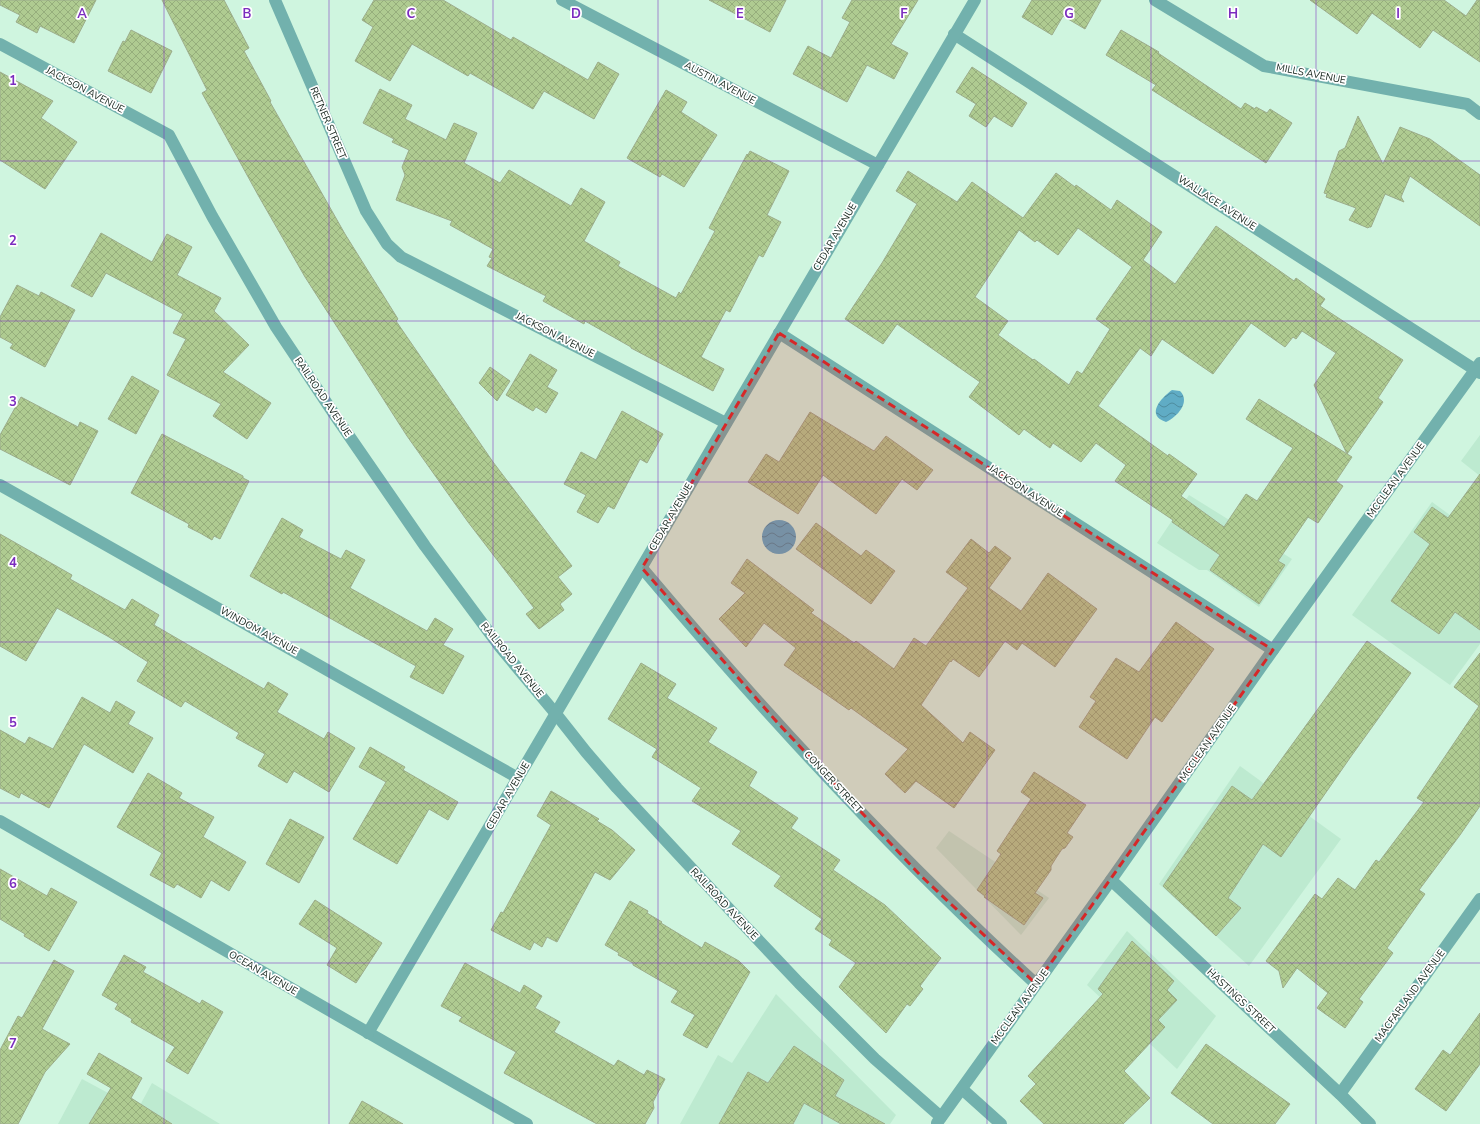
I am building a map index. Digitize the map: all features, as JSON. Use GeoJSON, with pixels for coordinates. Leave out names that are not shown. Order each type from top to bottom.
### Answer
{"type":"FeatureCollection","features":[{"type":"Feature","properties":{"kind":"street","name":"RETNER STREET"},"geometry":{"type":"LineString","coordinates":[[275,0],[366,211],[386,244]]}},
{"type":"Feature","properties":{"kind":"street","name":"AUSTIN AVENUE"},"geometry":{"type":"LineString","coordinates":[[562,0],[878,165]]}},
{"type":"Feature","properties":{"kind":"street","name":"CEDAR AVENUE"},"geometry":{"type":"LineString","coordinates":[[368,1033],[975,0]]}},
{"type":"Feature","properties":{"kind":"street","name":"MILLS AVENUE"},"geometry":{"type":"LineString","coordinates":[[1155,0],[1264,66],[1467,104],[1480,114]]}},
{"type":"Feature","properties":{"kind":"street","name":"WALLACE AVENUE"},"geometry":{"type":"LineString","coordinates":[[954,34],[1478,368]]}},
{"type":"Feature","properties":{"kind":"street","name":"JACKSON AVENUE"},"geometry":{"type":"LineString","coordinates":[[0,44],[170,135]]}},
{"type":"Feature","properties":{"kind":"street","name":"RAILROAD AVENUE"},"geometry":{"type":"LineString","coordinates":[[170,135],[212,216],[276,327],[334,414],[434,558],[500,647],[617,788],[799,983],[938,1121]]}},
{"type":"Feature","properties":{"kind":"street","name":"JACKSON AVENUE"},"geometry":{"type":"LineString","coordinates":[[386,244],[401,256],[726,423]]}},
{"type":"Feature","properties":{"kind":"street","name":"JACKSON AVENUE"},"geometry":{"type":"LineString","coordinates":[[780,332],[1273,650]]}},
{"type":"Feature","properties":{"kind":"street","name":"MCCLEAN AVENUE"},"geometry":{"type":"LineString","coordinates":[[938,1121],[1111,880],[1273,650],[1478,368]]}},
{"type":"Feature","properties":{"kind":"street","name":"WINDOM AVENUE"},"geometry":{"type":"LineString","coordinates":[[0,485],[518,778]]}},
{"type":"Feature","properties":{"kind":"street","name":"CONGER STREET"},"geometry":{"type":"LineString","coordinates":[[642,568],[712,650],[776,721],[915,869],[1036,984]]}},
{"type":"Feature","properties":{"kind":"street","name":"OCEAN AVENUE"},"geometry":{"type":"LineString","coordinates":[[0,822],[527,1124]]}},
{"type":"Feature","properties":{"kind":"street","name":"HASTINGS STREET"},"geometry":{"type":"LineString","coordinates":[[1111,880],[1340,1094],[1370,1124]]}},
{"type":"Feature","properties":{"kind":"street","name":"MACFARLAND AVENUE"},"geometry":{"type":"LineString","coordinates":[[1340,1094],[1480,899]]}},
{"type":"Feature","properties":{"kind":"street"},"geometry":{"type":"LineString","coordinates":[[962,1089],[1000,1124]]}},
{"type":"Feature","properties":{"kind":"highlighted area"},"geometry":{"type":"Polygon","coordinates":[[[779,333],[1273,650],[1036,984],[920,875],[776,721],[642,568],[779,333]]]}},
{"type":"Feature","properties":{"kind":"shaded area"},"geometry":{"type":"Polygon","coordinates":[[[1480,435],[1480,476],[1461,461],[1480,435]]]}},
{"type":"Feature","properties":{"kind":"shaded area"},"geometry":{"type":"Polygon","coordinates":[[[1189,495],[1292,559],[1259,607],[1207,570],[1199,570],[1157,543],[1189,495]]]}},
{"type":"Feature","properties":{"kind":"shaded area"},"geometry":{"type":"Polygon","coordinates":[[[1432,502],[1480,537],[1480,644],[1450,685],[1352,615],[1432,502]]]}},
{"type":"Feature","properties":{"kind":"shaded area"},"geometry":{"type":"Polygon","coordinates":[[[1240,766],[1341,839],[1249,966],[1159,884],[1240,766]]]}},
{"type":"Feature","properties":{"kind":"shaded area"},"geometry":{"type":"Polygon","coordinates":[[[949,831],[1049,898],[1021,935],[936,848],[949,831]]]}},
{"type":"Feature","properties":{"kind":"shaded area"},"geometry":{"type":"Polygon","coordinates":[[[1127,931],[1216,1016],[1177,1069],[1087,985],[1127,931]]]}},
{"type":"Feature","properties":{"kind":"shaded area"},"geometry":{"type":"Polygon","coordinates":[[[776,994],[896,1115],[890,1124],[680,1124],[718,1055],[732,1063],[776,994]]]}},
{"type":"Feature","properties":{"kind":"shaded area"},"geometry":{"type":"Polygon","coordinates":[[[82,1079],[138,1109],[152,1083],[220,1124],[58,1124],[82,1079]]]}},
{"type":"Feature","properties":{"kind":"water"},"geometry":{"type":"Polygon","coordinates":[[[1172,390],[1180,391],[1184,400],[1178,413],[1166,422],[1160,419],[1156,411],[1157,406],[1163,397],[1172,390]]]}},
{"type":"Feature","properties":{"kind":"water"},"geometry":{"type":"Polygon","coordinates":[[[779,520],[791,525],[796,537],[791,549],[779,554],[767,549],[762,537],[767,525],[779,520]]]}},
{"type":"Feature","properties":{"kind":"building"},"geometry":{"type":"Polygon","coordinates":[[[0,0],[96,0],[74,43],[40,26],[37,33],[16,22],[20,15],[0,5],[0,0]]]}},
{"type":"Feature","properties":{"kind":"building"},"geometry":{"type":"Polygon","coordinates":[[[162,0],[224,0],[249,48],[244,51],[271,101],[270,102],[345,234],[398,319],[396,321],[493,462],[572,566],[558,577],[572,594],[560,604],[564,610],[539,629],[526,614],[534,608],[468,522],[407,436],[305,277],[202,93],[207,90],[162,0]]]}},
{"type":"Feature","properties":{"kind":"building"},"geometry":{"type":"Polygon","coordinates":[[[374,0],[443,0],[511,40],[513,37],[588,80],[598,62],[619,74],[594,119],[544,91],[533,109],[470,73],[468,76],[412,44],[390,81],[355,61],[373,27],[362,20],[374,0]]]}},
{"type":"Feature","properties":{"kind":"building"},"geometry":{"type":"Polygon","coordinates":[[[709,0],[786,0],[770,32],[709,0]]]}},
{"type":"Feature","properties":{"kind":"building"},"geometry":{"type":"Polygon","coordinates":[[[852,0],[918,0],[891,44],[908,53],[894,79],[867,65],[847,102],[793,74],[808,46],[831,58],[850,22],[842,18],[852,0]]]}},
{"type":"Feature","properties":{"kind":"building"},"geometry":{"type":"Polygon","coordinates":[[[1032,0],[1101,0],[1085,29],[1063,16],[1052,35],[1022,17],[1032,0]]]}},
{"type":"Feature","properties":{"kind":"building"},"geometry":{"type":"Polygon","coordinates":[[[1310,0],[1444,0],[1466,16],[1477,0],[1480,0],[1480,62],[1433,30],[1420,48],[1372,13],[1357,34],[1310,0]]]}},
{"type":"Feature","properties":{"kind":"building"},"geometry":{"type":"Polygon","coordinates":[[[131,30],[172,51],[151,93],[108,71],[123,41],[125,42],[131,30]]]}},
{"type":"Feature","properties":{"kind":"building"},"geometry":{"type":"Polygon","coordinates":[[[1121,30],[1159,52],[1158,53],[1241,109],[1245,103],[1255,109],[1256,107],[1267,113],[1270,109],[1292,123],[1266,163],[1152,90],[1156,85],[1106,55],[1121,30]]]}},
{"type":"Feature","properties":{"kind":"building"},"geometry":{"type":"Polygon","coordinates":[[[972,67],[1027,103],[1012,127],[994,116],[986,127],[969,116],[976,104],[956,92],[972,67]]]}},
{"type":"Feature","properties":{"kind":"building"},"geometry":{"type":"Polygon","coordinates":[[[0,72],[53,101],[41,118],[77,142],[45,189],[0,160],[0,72]]]}},
{"type":"Feature","properties":{"kind":"building"},"geometry":{"type":"Polygon","coordinates":[[[380,89],[412,105],[405,119],[446,140],[454,123],[477,133],[464,163],[500,183],[509,170],[571,206],[581,188],[605,202],[584,241],[620,262],[618,266],[676,298],[679,292],[681,294],[715,231],[709,228],[747,154],[748,155],[750,151],[789,171],[767,215],[781,222],[763,257],[759,255],[730,312],[726,310],[701,357],[724,369],[713,391],[631,348],[585,321],[584,324],[543,301],[546,296],[487,266],[492,258],[489,257],[493,249],[450,225],[452,221],[396,200],[405,175],[402,167],[409,150],[392,142],[394,139],[363,123],[380,89]]]}},
{"type":"Feature","properties":{"kind":"building"},"geometry":{"type":"Polygon","coordinates":[[[666,90],[687,102],[681,112],[717,135],[684,187],[662,174],[660,177],[627,158],[666,90]]]}},
{"type":"Feature","properties":{"kind":"building"},"geometry":{"type":"Polygon","coordinates":[[[1358,116],[1383,164],[1400,127],[1430,139],[1480,175],[1480,226],[1410,176],[1401,197],[1404,202],[1385,194],[1371,227],[1368,228],[1349,220],[1356,208],[1326,197],[1327,194],[1324,193],[1339,151],[1345,148],[1358,116]]]}},
{"type":"Feature","properties":{"kind":"building"},"geometry":{"type":"Polygon","coordinates":[[[908,171],[957,202],[972,182],[1023,218],[1056,173],[1075,187],[1076,185],[1111,210],[1117,200],[1162,232],[1143,260],[1175,284],[1216,226],[1294,281],[1296,278],[1325,299],[1320,306],[1403,360],[1378,398],[1383,402],[1347,454],[1352,457],[1336,481],[1343,486],[1318,523],[1308,517],[1278,561],[1285,565],[1259,604],[1210,570],[1220,555],[1172,522],[1173,520],[1115,481],[1126,465],[1096,443],[1081,462],[1053,443],[1050,448],[1024,429],[1019,435],[969,397],[980,382],[897,324],[883,344],[845,319],[882,263],[917,204],[896,191],[908,171]],[[1078,228],[1058,255],[1037,240],[1035,242],[1019,230],[975,297],[1008,321],[998,335],[1069,385],[1077,371],[1082,374],[1110,329],[1096,319],[1132,267],[1078,228]],[[1251,323],[1213,374],[1162,339],[1151,356],[1140,348],[1098,406],[1168,456],[1169,454],[1197,474],[1181,496],[1224,527],[1246,494],[1257,501],[1293,448],[1246,419],[1259,399],[1347,454],[1314,385],[1336,353],[1302,331],[1296,339],[1293,337],[1285,347],[1251,323]]]}},
{"type":"Feature","properties":{"kind":"building"},"geometry":{"type":"Polygon","coordinates":[[[101,233],[152,262],[167,234],[192,247],[177,275],[221,298],[214,311],[249,345],[223,372],[271,403],[247,439],[213,416],[221,404],[167,375],[186,339],[173,333],[183,314],[106,273],[92,297],[71,286],[101,233]]]}},
{"type":"Feature","properties":{"kind":"building"},"geometry":{"type":"Polygon","coordinates":[[[17,285],[39,296],[41,292],[75,310],[45,367],[10,348],[13,344],[0,337],[0,317],[17,285]]]}},
{"type":"Feature","properties":{"kind":"building"},"geometry":{"type":"Polygon","coordinates":[[[530,354],[557,370],[547,387],[558,393],[546,413],[536,407],[533,411],[506,395],[530,354]]]}},
{"type":"Feature","properties":{"kind":"building"},"geometry":{"type":"Polygon","coordinates":[[[490,367],[510,381],[497,401],[479,383],[490,367]]]}},
{"type":"Feature","properties":{"kind":"building"},"geometry":{"type":"Polygon","coordinates":[[[132,376],[159,391],[136,434],[108,419],[132,376]]]}},
{"type":"Feature","properties":{"kind":"building"},"geometry":{"type":"Polygon","coordinates":[[[21,397],[78,427],[80,422],[98,431],[70,485],[0,449],[0,435],[21,397]]]}},
{"type":"Feature","properties":{"kind":"building"},"geometry":{"type":"Polygon","coordinates":[[[622,411],[663,434],[647,463],[640,459],[614,509],[608,506],[598,523],[577,512],[586,495],[564,484],[581,452],[596,460],[622,411]]]}},
{"type":"Feature","properties":{"kind":"building"},"geometry":{"type":"Polygon","coordinates":[[[810,412],[874,451],[886,436],[933,470],[917,490],[902,479],[876,514],[823,475],[798,514],[748,482],[766,454],[779,462],[810,412]]]}},
{"type":"Feature","properties":{"kind":"building"},"geometry":{"type":"Polygon","coordinates":[[[162,434],[243,476],[243,478],[249,481],[220,539],[214,536],[212,540],[188,527],[189,524],[131,493],[162,434]]]}},
{"type":"Feature","properties":{"kind":"building"},"geometry":{"type":"Polygon","coordinates":[[[1480,474],[1480,630],[1455,612],[1439,634],[1391,601],[1430,544],[1414,532],[1432,507],[1448,518],[1480,474]]]}},
{"type":"Feature","properties":{"kind":"building"},"geometry":{"type":"Polygon","coordinates":[[[282,518],[303,530],[299,537],[341,559],[346,550],[365,560],[350,588],[427,631],[435,618],[453,629],[443,645],[464,656],[443,694],[410,677],[416,666],[283,592],[282,594],[250,576],[282,518]]]}},
{"type":"Feature","properties":{"kind":"building"},"geometry":{"type":"Polygon","coordinates":[[[816,523],[861,556],[866,550],[895,571],[871,604],[796,549],[816,523]]]}},
{"type":"Feature","properties":{"kind":"building"},"geometry":{"type":"Polygon","coordinates":[[[0,534],[72,575],[70,579],[125,610],[132,599],[159,615],[154,625],[264,689],[268,682],[288,694],[277,712],[324,739],[328,732],[355,748],[329,792],[294,771],[287,783],[258,766],[265,754],[236,738],[239,733],[185,701],[181,707],[137,681],[148,662],[109,637],[57,608],[26,661],[0,646],[0,534]]]}},
{"type":"Feature","properties":{"kind":"building"},"geometry":{"type":"Polygon","coordinates":[[[971,539],[989,553],[995,546],[1011,558],[989,588],[1021,611],[1048,573],[1097,609],[1055,667],[1022,643],[1017,650],[1005,641],[979,677],[953,659],[951,662],[950,661],[921,705],[963,743],[970,732],[995,750],[954,808],[916,781],[905,793],[885,774],[908,749],[851,708],[849,710],[784,665],[796,648],[764,623],[746,647],[719,619],[745,593],[731,583],[747,559],[814,610],[811,613],[854,643],[856,641],[894,669],[914,638],[926,646],[968,588],[946,572],[971,539]]]}},
{"type":"Feature","properties":{"kind":"building"},"geometry":{"type":"Polygon","coordinates":[[[1176,622],[1214,649],[1162,722],[1155,717],[1127,759],[1079,727],[1096,701],[1090,697],[1116,658],[1139,672],[1176,622]]]}},
{"type":"Feature","properties":{"kind":"building"},"geometry":{"type":"Polygon","coordinates":[[[1367,641],[1411,673],[1281,857],[1263,844],[1228,898],[1241,908],[1216,936],[1163,886],[1232,786],[1252,800],[1367,641]]]}},
{"type":"Feature","properties":{"kind":"building"},"geometry":{"type":"Polygon","coordinates":[[[1480,653],[1480,806],[1419,890],[1425,894],[1387,948],[1393,953],[1359,999],[1363,1002],[1345,1028],[1317,1008],[1328,993],[1297,968],[1283,988],[1279,971],[1266,961],[1315,894],[1322,899],[1338,878],[1355,890],[1376,860],[1379,862],[1424,802],[1417,798],[1479,706],[1454,687],[1480,653]]]}},
{"type":"Feature","properties":{"kind":"building"},"geometry":{"type":"Polygon","coordinates":[[[641,663],[676,684],[667,698],[717,728],[708,742],[757,772],[749,786],[798,818],[791,828],[840,860],[833,870],[885,905],[941,958],[920,986],[923,989],[910,1006],[907,1004],[886,1033],[839,987],[856,963],[829,945],[832,940],[815,929],[822,919],[774,886],[781,876],[732,844],[741,831],[692,801],[701,788],[652,757],[657,749],[608,719],[641,663]]]}},
{"type":"Feature","properties":{"kind":"building"},"geometry":{"type":"Polygon","coordinates":[[[82,697],[110,713],[116,701],[135,712],[128,724],[153,738],[133,773],[84,744],[49,808],[21,793],[19,798],[0,788],[0,730],[25,744],[29,737],[53,749],[82,697]]]}},
{"type":"Feature","properties":{"kind":"building"},"geometry":{"type":"Polygon","coordinates":[[[370,747],[405,767],[403,770],[458,802],[448,820],[429,809],[397,864],[353,839],[386,782],[359,767],[370,747]]]}},
{"type":"Feature","properties":{"kind":"building"},"geometry":{"type":"Polygon","coordinates":[[[1034,772],[1086,805],[1067,833],[1073,837],[1065,848],[1062,849],[1051,866],[1051,870],[1035,893],[1043,898],[1024,925],[984,897],[985,896],[977,890],[1001,854],[997,851],[1031,799],[1021,792],[1034,772]]]}},
{"type":"Feature","properties":{"kind":"building"},"geometry":{"type":"Polygon","coordinates":[[[148,773],[182,793],[179,798],[214,817],[203,837],[246,862],[229,891],[211,880],[201,898],[177,884],[174,888],[150,875],[162,853],[117,827],[148,773]]]}},
{"type":"Feature","properties":{"kind":"building"},"geometry":{"type":"Polygon","coordinates":[[[551,791],[599,819],[597,821],[612,830],[635,850],[610,880],[595,872],[557,942],[547,937],[542,947],[534,942],[530,950],[491,930],[501,912],[503,913],[551,825],[537,816],[551,791]]]}},
{"type":"Feature","properties":{"kind":"building"},"geometry":{"type":"Polygon","coordinates":[[[290,819],[324,837],[299,883],[266,864],[290,819]]]}},
{"type":"Feature","properties":{"kind":"building"},"geometry":{"type":"Polygon","coordinates":[[[0,869],[47,896],[51,888],[77,902],[49,951],[0,919],[0,869]]]}},
{"type":"Feature","properties":{"kind":"building"},"geometry":{"type":"Polygon","coordinates":[[[315,900],[382,943],[356,983],[327,965],[337,948],[299,924],[315,900]]]}},
{"type":"Feature","properties":{"kind":"building"},"geometry":{"type":"Polygon","coordinates":[[[630,901],[648,911],[647,913],[662,922],[661,923],[702,948],[705,942],[739,961],[750,972],[707,1048],[683,1035],[695,1015],[671,1002],[678,991],[633,965],[633,963],[618,955],[619,953],[605,945],[630,901]]]}},
{"type":"Feature","properties":{"kind":"building"},"geometry":{"type":"Polygon","coordinates":[[[1132,941],[1174,981],[1167,990],[1177,1000],[1158,1020],[1165,1027],[1124,1071],[1150,1098],[1123,1124],[1044,1124],[1020,1101],[1036,1084],[1028,1076],[1103,994],[1098,989],[1132,941]]]}},
{"type":"Feature","properties":{"kind":"building"},"geometry":{"type":"Polygon","coordinates":[[[124,955],[146,967],[143,972],[200,1004],[202,1000],[223,1012],[188,1074],[166,1061],[175,1047],[131,1022],[132,1019],[115,1009],[118,1004],[102,995],[124,955]]]}},
{"type":"Feature","properties":{"kind":"building"},"geometry":{"type":"Polygon","coordinates":[[[54,960],[74,971],[42,1029],[70,1044],[45,1072],[18,1124],[0,1124],[0,1050],[18,1016],[22,1018],[54,960]]]}},
{"type":"Feature","properties":{"kind":"building"},"geometry":{"type":"Polygon","coordinates":[[[465,963],[520,993],[524,985],[542,996],[535,1008],[560,1022],[554,1032],[614,1066],[618,1060],[644,1075],[647,1070],[665,1079],[653,1102],[654,1108],[645,1124],[597,1124],[504,1073],[516,1052],[459,1021],[462,1017],[441,1006],[465,963]]]}},
{"type":"Feature","properties":{"kind":"building"},"geometry":{"type":"Polygon","coordinates":[[[1480,1013],[1480,1064],[1446,1111],[1415,1089],[1443,1050],[1450,1055],[1480,1013]]]}},
{"type":"Feature","properties":{"kind":"building"},"geometry":{"type":"Polygon","coordinates":[[[1206,1044],[1290,1104],[1275,1124],[1213,1124],[1171,1093],[1206,1044]]]}},
{"type":"Feature","properties":{"kind":"building"},"geometry":{"type":"Polygon","coordinates":[[[794,1046],[844,1080],[835,1096],[885,1124],[841,1124],[804,1103],[793,1124],[719,1124],[748,1072],[768,1083],[794,1046]]]}},
{"type":"Feature","properties":{"kind":"building"},"geometry":{"type":"Polygon","coordinates":[[[99,1053],[142,1078],[131,1098],[172,1124],[89,1124],[111,1088],[87,1074],[99,1053]]]}},
{"type":"Feature","properties":{"kind":"building"},"geometry":{"type":"Polygon","coordinates":[[[362,1101],[403,1124],[349,1124],[362,1101]]]}}]}
